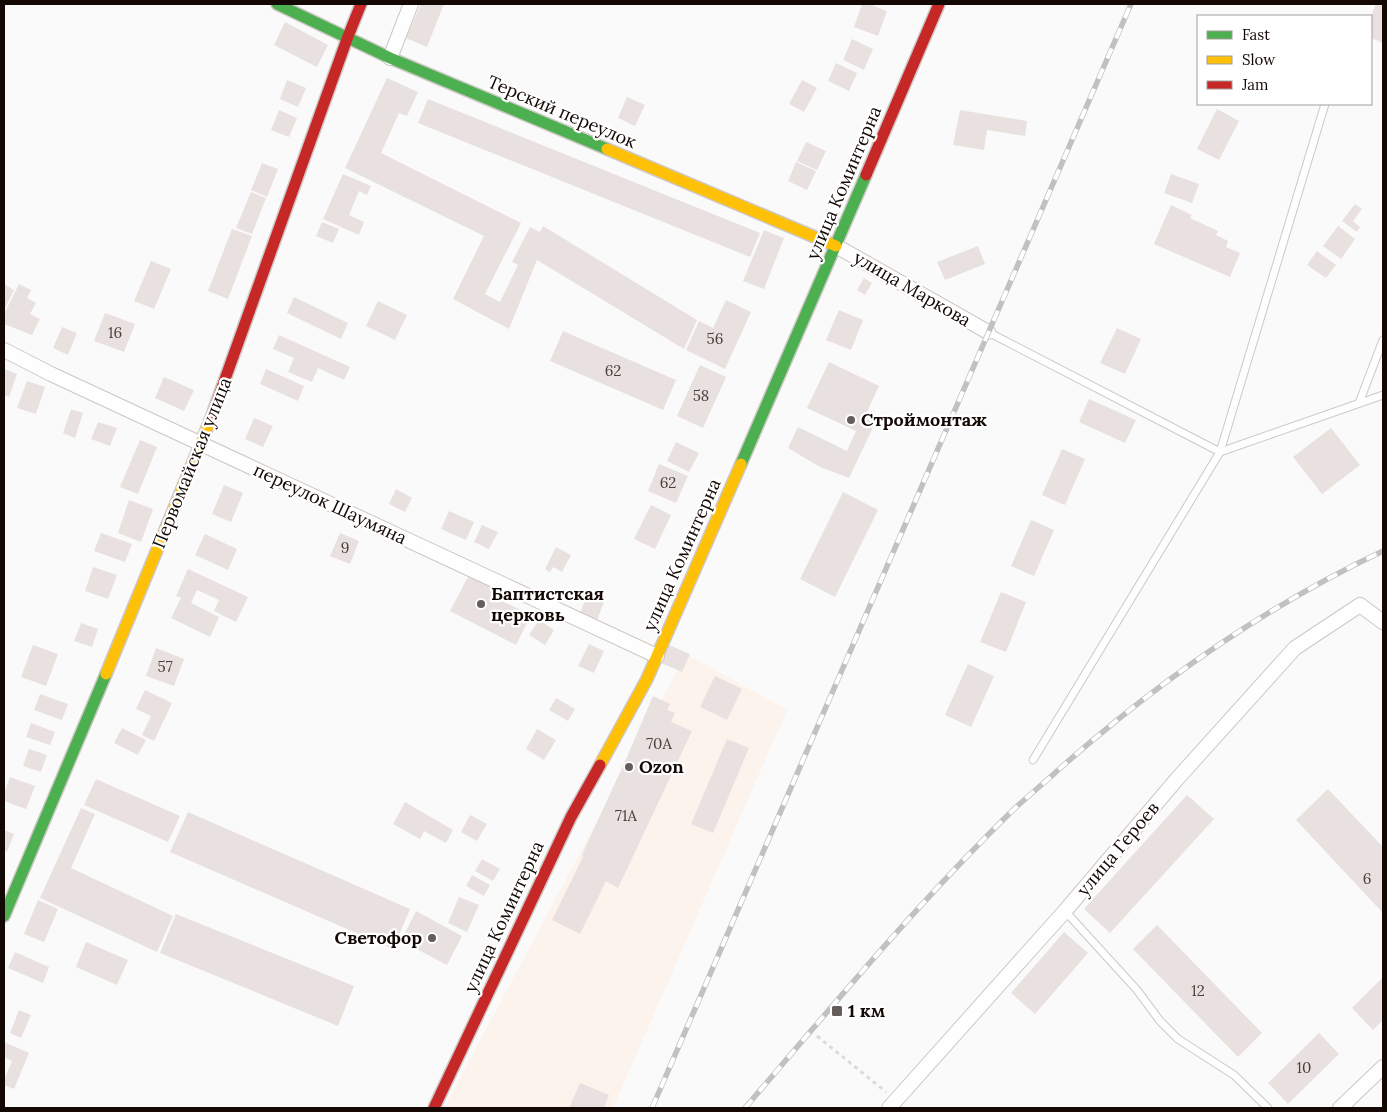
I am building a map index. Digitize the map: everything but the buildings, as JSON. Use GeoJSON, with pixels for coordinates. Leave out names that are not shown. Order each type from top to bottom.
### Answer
{"type":"FeatureCollection","features":[{"type":"Feature","properties":{"kind":"street","name":"Терский переулок"},"geometry":{"type":"LineString","coordinates":[[277,4],[390,58],[836,246]]}},
{"type":"Feature","properties":{"kind":"street","name":"Первомайская улица"},"geometry":{"type":"LineString","coordinates":[[4,916],[202,444],[361,4]]}},
{"type":"Feature","properties":{"kind":"street"},"geometry":{"type":"LineString","coordinates":[[390,58],[411,4]]}},
{"type":"Feature","properties":{"kind":"street","name":"улица Коминтерна"},"geometry":{"type":"LineString","coordinates":[[434,1108],[571,817],[658,656],[939,4]]}},
{"type":"Feature","properties":{"kind":"street","name":"улица Маркова"},"geometry":{"type":"LineString","coordinates":[[836,246],[988,332]]}},
{"type":"Feature","properties":{"kind":"street","name":"переулок Шаумяна"},"geometry":{"type":"LineString","coordinates":[[4,350],[658,656]]}},
{"type":"Feature","properties":{"kind":"street","name":"улица Героев"},"geometry":{"type":"LineString","coordinates":[[892,1104],[1065,911],[1177,779],[1295,648],[1360,605],[1383,622]]}},
{"type":"Feature","properties":{"kind":"street"},"geometry":{"type":"LineString","coordinates":[[1340,1108],[1383,1066]]}},
{"type":"Feature","properties":{"kind":"lane"},"geometry":{"type":"LineString","coordinates":[[1033,760],[1220,452],[1324,105]]}},
{"type":"Feature","properties":{"kind":"lane"},"geometry":{"type":"LineString","coordinates":[[988,332],[1220,452],[1383,395]]}},
{"type":"Feature","properties":{"kind":"lane"},"geometry":{"type":"LineString","coordinates":[[1360,403],[1383,340]]}},
{"type":"Feature","properties":{"kind":"lane"},"geometry":{"type":"LineString","coordinates":[[1065,911],[1137,990],[1160,1021],[1178,1039],[1234,1075],[1268,1108]]}},
{"type":"Feature","properties":{"kind":"path"},"geometry":{"type":"LineString","coordinates":[[817,1036],[892,1104]]}},
{"type":"Feature","properties":{"kind":"shaded area"},"geometry":{"type":"Polygon","coordinates":[[[686,654],[787,710],[613,1108],[444,1108],[686,654]]]}},
{"type":"Feature","properties":{"kind":"railway"},"geometry":{"type":"LineString","coordinates":[[652,1108],[1131,4]]}},
{"type":"Feature","properties":{"kind":"railway"},"geometry":{"type":"LineString","coordinates":[[745,1108],[874,958],[940,885],[1009,814],[1057,771],[1133,708],[1212,649],[1296,597],[1383,551]]}},
{"type":"Feature","properties":{"kind":"traffic: fast"},"geometry":{"type":"LineString","coordinates":[[277,4],[390,58],[607,149]]}},
{"type":"Feature","properties":{"kind":"traffic: fast"},"geometry":{"type":"LineString","coordinates":[[741,464],[866,175]]}},
{"type":"Feature","properties":{"kind":"traffic: fast"},"geometry":{"type":"LineString","coordinates":[[4,916],[106,674]]}},
{"type":"Feature","properties":{"kind":"traffic: slow"},"geometry":{"type":"LineString","coordinates":[[607,149],[836,246]]}},
{"type":"Feature","properties":{"kind":"traffic: slow"},"geometry":{"type":"LineString","coordinates":[[106,674],[210,421]]}},
{"type":"Feature","properties":{"kind":"traffic: slow"},"geometry":{"type":"LineString","coordinates":[[600,765],[647,679],[741,464]]}},
{"type":"Feature","properties":{"kind":"traffic: jam"},"geometry":{"type":"LineString","coordinates":[[210,421],[361,4]]}},
{"type":"Feature","properties":{"kind":"traffic: jam"},"geometry":{"type":"LineString","coordinates":[[866,175],[939,4]]}},
{"type":"Feature","properties":{"kind":"traffic: jam"},"geometry":{"type":"LineString","coordinates":[[434,1108],[571,817],[600,765]]}},
{"type":"Feature","properties":{"kind":"place","name":"Строймонтаж"},"geometry":{"type":"Point","coordinates":[851,420]}},
{"type":"Feature","properties":{"kind":"place","name":"Баптистская церковь"},"geometry":{"type":"Point","coordinates":[481,604]}},
{"type":"Feature","properties":{"kind":"place","name":"Ozon"},"geometry":{"type":"Point","coordinates":[629,767]}},
{"type":"Feature","properties":{"kind":"place","name":"Светофор"},"geometry":{"type":"Point","coordinates":[432,938]}},
{"type":"Feature","properties":{"kind":"place","name":"1 км"},"geometry":{"type":"Point","coordinates":[837,1011]}}]}
